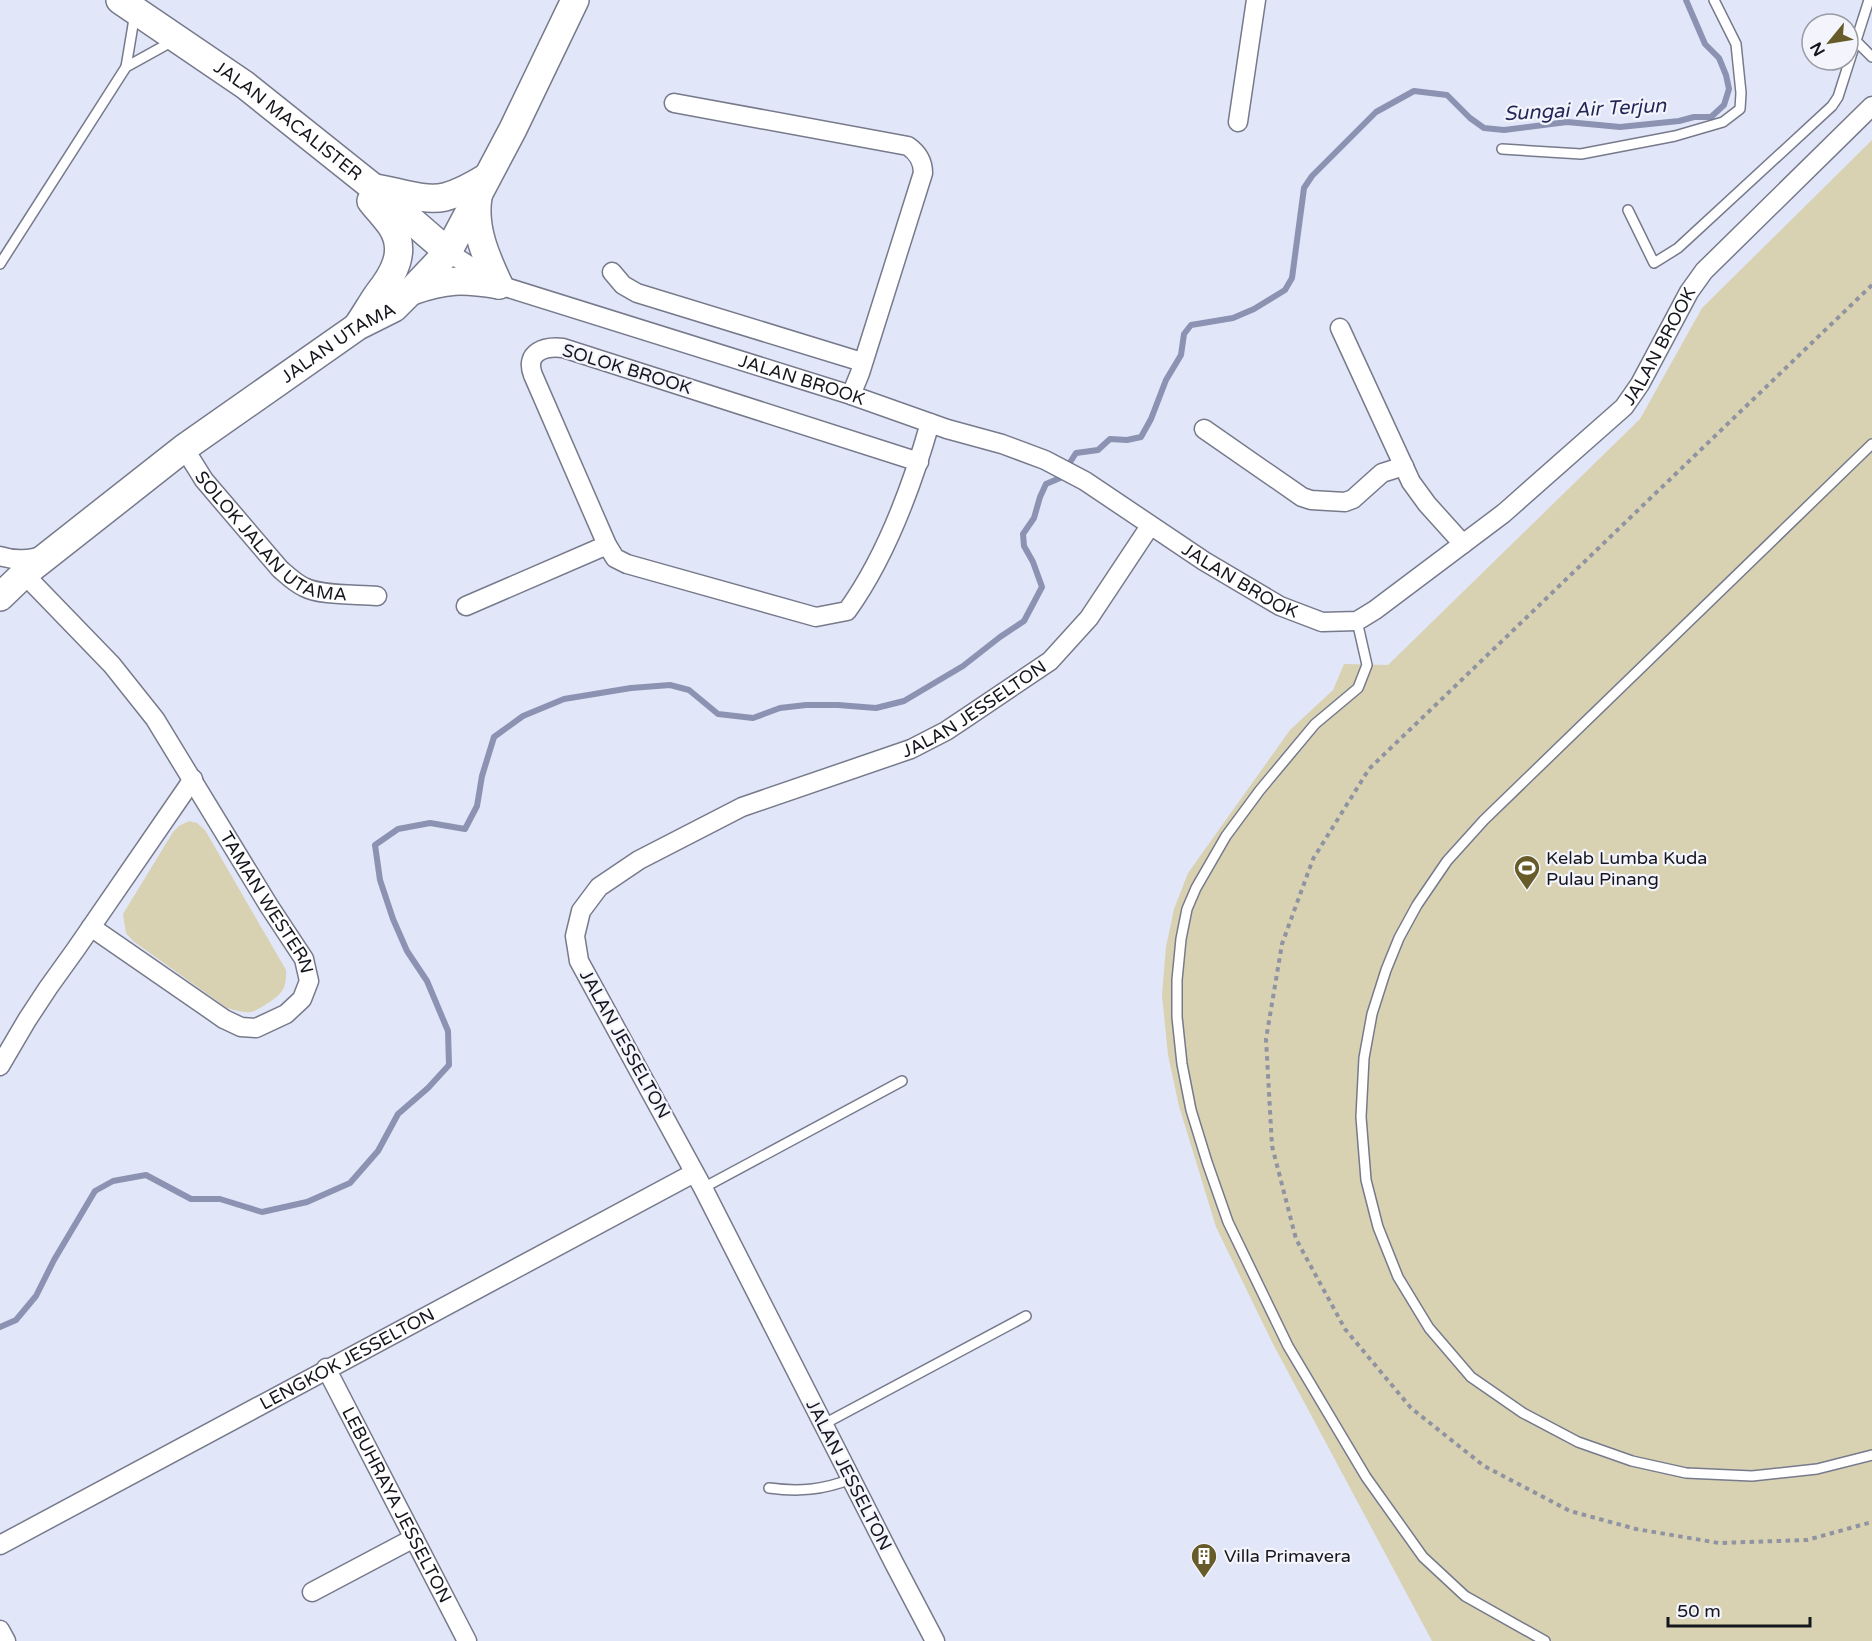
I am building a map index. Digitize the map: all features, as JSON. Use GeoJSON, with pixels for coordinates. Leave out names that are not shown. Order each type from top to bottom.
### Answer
{"type":"FeatureCollection","features":[{"type":"Feature","properties":{"kind":"main road","name":"JALAN UTAMA"},"geometry":{"type":"LineString","coordinates":[[0,597],[24,574],[184,448],[358,326],[394,308],[411,291],[448,252],[513,129],[575,0]]}},
{"type":"Feature","properties":{"kind":"main road","name":"JALAN MACALISTER"},"geometry":{"type":"LineString","coordinates":[[128,5],[245,86],[341,161],[448,252]]}},
{"type":"Feature","properties":{"kind":"main road"},"geometry":{"type":"LineString","coordinates":[[341,161],[357,185],[392,226],[398,238],[399,251],[396,267],[358,326]]}},
{"type":"Feature","properties":{"kind":"main road"},"geometry":{"type":"LineString","coordinates":[[374,188],[430,198],[444,197],[483,186],[476,208],[479,232],[483,251],[499,285]]}},
{"type":"Feature","properties":{"kind":"main road"},"geometry":{"type":"LineString","coordinates":[[411,291],[453,280],[471,280],[499,285]]}},
{"type":"Feature","properties":{"kind":"street"},"geometry":{"type":"LineString","coordinates":[[1238,122],[1256,0]]}},
{"type":"Feature","properties":{"kind":"street"},"geometry":{"type":"LineString","coordinates":[[674,103],[908,146],[919,157],[923,173],[851,395]]}},
{"type":"Feature","properties":{"kind":"street","name":"JALAN BROOK"},"geometry":{"type":"LineString","coordinates":[[448,252],[499,285],[851,395],[1045,460],[1085,481],[1204,561],[1280,606],[1322,622],[1357,621],[1504,513],[1624,407],[1640,384],[1689,292],[1704,271],[1872,106]]}},
{"type":"Feature","properties":{"kind":"street"},"geometry":{"type":"LineString","coordinates":[[612,272],[623,285],[637,293],[862,362]]}},
{"type":"Feature","properties":{"kind":"street"},"geometry":{"type":"LineString","coordinates":[[1340,328],[1411,482],[1427,504],[1463,544]]}},
{"type":"Feature","properties":{"kind":"street","name":"SOLOK BROOK"},"geometry":{"type":"LineString","coordinates":[[919,462],[563,348],[545,349],[532,357],[530,362],[530,368],[607,545],[615,558],[627,564],[816,617],[847,611],[863,590],[878,564],[919,462],[930,423]]}},
{"type":"Feature","properties":{"kind":"street"},"geometry":{"type":"LineString","coordinates":[[1204,429],[1311,501],[1345,502],[1353,499],[1382,473],[1404,466]]}},
{"type":"Feature","properties":{"kind":"street","name":"SOLOK JALAN UTAMA"},"geometry":{"type":"LineString","coordinates":[[184,448],[204,480],[280,570],[293,580],[304,588],[314,591],[377,596]]}},
{"type":"Feature","properties":{"kind":"street","name":"JALAN JESSELTON"},"geometry":{"type":"LineString","coordinates":[[935,1641],[698,1181],[579,961],[575,936],[581,912],[599,887],[639,860],[742,807],[911,749],[968,717],[1050,661],[1089,618],[1150,526]]}},
{"type":"Feature","properties":{"kind":"street"},"geometry":{"type":"LineString","coordinates":[[466,606],[607,545]]}},
{"type":"Feature","properties":{"kind":"street"},"geometry":{"type":"LineString","coordinates":[[0,556],[12,560],[29,560],[50,554]]}},
{"type":"Feature","properties":{"kind":"street","name":"TAMAN WESTERN"},"geometry":{"type":"LineString","coordinates":[[24,574],[112,665],[155,719],[304,959],[309,981],[302,999],[286,1014],[256,1028],[241,1027],[224,1019],[92,927]]}},
{"type":"Feature","properties":{"kind":"street"},"geometry":{"type":"LineString","coordinates":[[0,1066],[27,1020],[193,779]]}},
{"type":"Feature","properties":{"kind":"street","name":"LENGKOK JESSELTON"},"geometry":{"type":"LineString","coordinates":[[0,1545],[326,1368],[698,1181]]}},
{"type":"Feature","properties":{"kind":"street","name":"LEBUHRAYA JESSELTON"},"geometry":{"type":"LineString","coordinates":[[326,1368],[467,1641]]}},
{"type":"Feature","properties":{"kind":"street"},"geometry":{"type":"LineString","coordinates":[[312,1592],[414,1538]]}},
{"type":"Feature","properties":{"kind":"street"},"geometry":{"type":"LineString","coordinates":[[0,1630],[6,1641]]}},
{"type":"Feature","properties":{"kind":"lane"},"geometry":{"type":"LineString","coordinates":[[1502,149],[1581,154],[1676,135],[1723,122],[1735,114],[1740,109],[1741,93],[1736,44],[1714,0]]}},
{"type":"Feature","properties":{"kind":"lane"},"geometry":{"type":"LineString","coordinates":[[1869,0],[1872,4]]}},
{"type":"Feature","properties":{"kind":"lane"},"geometry":{"type":"LineString","coordinates":[[1860,26],[1869,0]]}},
{"type":"Feature","properties":{"kind":"lane"},"geometry":{"type":"LineString","coordinates":[[126,67],[128,5]]}},
{"type":"Feature","properties":{"kind":"lane"},"geometry":{"type":"LineString","coordinates":[[0,264],[126,67],[178,38]]}},
{"type":"Feature","properties":{"kind":"lane"},"geometry":{"type":"LineString","coordinates":[[1860,45],[1872,57]]}},
{"type":"Feature","properties":{"kind":"lane"},"geometry":{"type":"LineString","coordinates":[[1628,210],[1654,262],[1678,248],[1832,106],[1838,97],[1845,72]]}},
{"type":"Feature","properties":{"kind":"lane"},"geometry":{"type":"LineString","coordinates":[[1872,444],[1484,820],[1447,861],[1417,905],[1399,938],[1386,970],[1372,1014],[1364,1058],[1361,1117],[1366,1180],[1378,1227],[1398,1277],[1429,1328],[1471,1377],[1523,1413],[1578,1442],[1632,1461],[1686,1473],[1752,1476],[1817,1470],[1872,1455]]}},
{"type":"Feature","properties":{"kind":"lane"},"geometry":{"type":"LineString","coordinates":[[1357,621],[1366,665],[1358,688],[1315,724],[1260,790],[1226,836],[1196,888],[1187,909],[1177,980],[1177,1017],[1182,1064],[1191,1110],[1228,1222],[1288,1346],[1366,1477],[1423,1557],[1465,1596],[1545,1641]]}},
{"type":"Feature","properties":{"kind":"lane"},"geometry":{"type":"LineString","coordinates":[[698,1181],[902,1081]]}},
{"type":"Feature","properties":{"kind":"lane"},"geometry":{"type":"LineString","coordinates":[[824,1424],[1026,1316]]}},
{"type":"Feature","properties":{"kind":"lane"},"geometry":{"type":"LineString","coordinates":[[769,1488],[792,1491],[831,1486],[851,1479]]}},
{"type":"Feature","properties":{"kind":"path"},"geometry":{"type":"LineString","coordinates":[[1872,285],[1369,769],[1313,859],[1282,944],[1266,1039],[1272,1146],[1296,1239],[1345,1329],[1411,1408],[1484,1466],[1570,1511],[1636,1529],[1719,1543],[1807,1540],[1872,1522]]}},
{"type":"Feature","properties":{"kind":"shaded area","name":"Kelab Lumba Kuda Pulau Pinang"},"geometry":{"type":"Polygon","coordinates":[[[1872,140],[1872,1641],[1432,1641],[1273,1344],[1216,1227],[1179,1106],[1168,1055],[1162,995],[1166,947],[1174,909],[1188,873],[1290,730],[1333,690],[1344,664],[1388,665],[1640,419],[1702,308],[1872,140]]]}},
{"type":"Feature","properties":{"kind":"shaded area"},"geometry":{"type":"Polygon","coordinates":[[[189,821],[197,823],[205,830],[286,970],[284,987],[279,995],[253,1011],[242,1012],[227,1008],[133,941],[126,933],[123,914],[173,832],[189,821]]]}},
{"type":"Feature","properties":{"kind":"waterway","name":"Sungai Air Terjun"},"geometry":{"type":"LineString","coordinates":[[0,1327],[16,1320],[36,1296],[54,1260],[95,1191],[113,1181],[146,1175],[191,1199],[220,1199],[262,1212],[307,1202],[350,1183],[378,1151],[398,1114],[428,1088],[449,1065],[448,1031],[427,981],[407,951],[393,919],[380,880],[375,845],[398,829],[430,823],[465,829],[477,806],[482,776],[494,737],[523,716],[564,699],[631,688],[670,685],[689,690],[718,714],[753,718],[780,708],[806,705],[876,708],[904,701],[963,666],[1024,621],[1042,587],[1033,562],[1024,546],[1023,534],[1034,518],[1046,484],[1060,478],[1076,453],[1098,450],[1110,439],[1127,440],[1141,437],[1151,419],[1166,380],[1181,355],[1184,334],[1191,325],[1233,318],[1254,309],[1285,290],[1292,278],[1304,188],[1312,176],[1376,112],[1414,91],[1447,95],[1470,118],[1484,128],[1504,130],[1567,122],[1620,127],[1679,121],[1694,117],[1711,117],[1724,105],[1729,89],[1719,58],[1705,44],[1686,0]]}},
{"type":"Feature","properties":{"kind":"place","name":"Kelab Lumba Kuda Pulau Pinang"},"geometry":{"type":"Point","coordinates":[1527,891]}},
{"type":"Feature","properties":{"kind":"place","name":"Villa Primavera"},"geometry":{"type":"Point","coordinates":[1204,1579]}}]}
